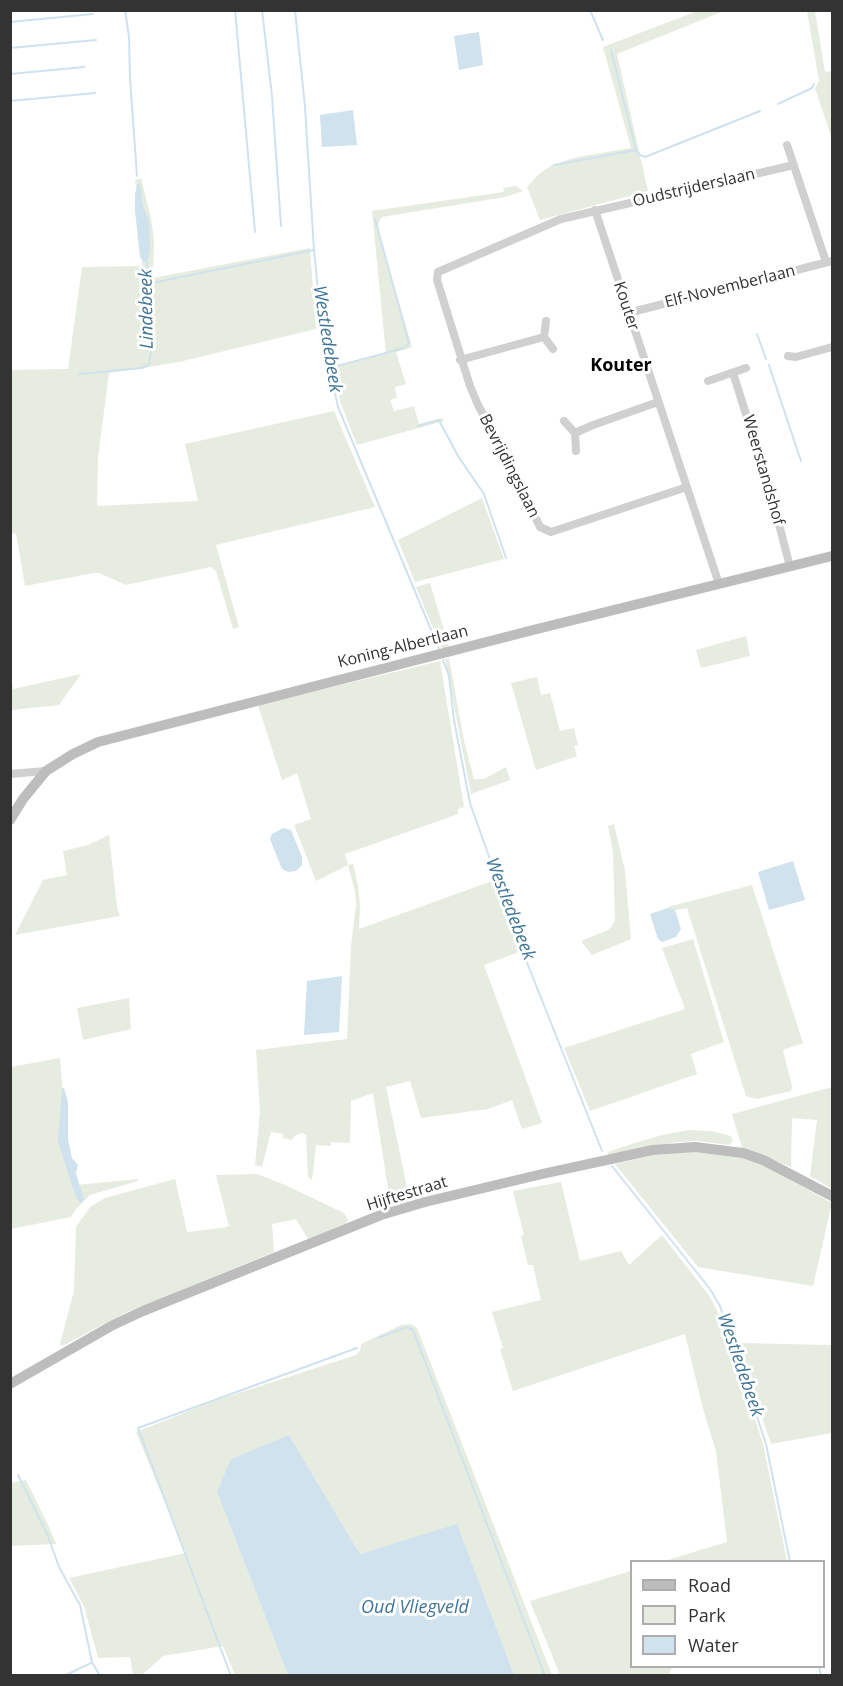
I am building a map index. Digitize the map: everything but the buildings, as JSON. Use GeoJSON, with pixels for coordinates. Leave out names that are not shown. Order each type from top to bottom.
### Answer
{"type":"FeatureCollection","features":[{"type":"Feature","properties":{"kind":"street"},"geometry":{"type":"LineString","coordinates":[[787,145],[829,261]]}},
{"type":"Feature","properties":{"kind":"street","name":"Oudstrijderslaan"},"geometry":{"type":"LineString","coordinates":[[595,210],[794,165]]}},
{"type":"Feature","properties":{"kind":"street","name":"Kouter"},"geometry":{"type":"LineString","coordinates":[[595,210],[719,584]]}},
{"type":"Feature","properties":{"kind":"street","name":"Bevrijdingslaan"},"geometry":{"type":"LineString","coordinates":[[595,210],[543,225],[438,272],[437,280],[460,360],[478,405],[543,529],[551,532],[687,487]]}},
{"type":"Feature","properties":{"kind":"street","name":"Elf-Novemberlaan"},"geometry":{"type":"LineString","coordinates":[[628,313],[829,261]]}},
{"type":"Feature","properties":{"kind":"street"},"geometry":{"type":"LineString","coordinates":[[546,321],[544,337],[554,349]]}},
{"type":"Feature","properties":{"kind":"street"},"geometry":{"type":"LineString","coordinates":[[460,360],[544,337]]}},
{"type":"Feature","properties":{"kind":"street"},"geometry":{"type":"LineString","coordinates":[[788,356],[796,357],[832,347]]}},
{"type":"Feature","properties":{"kind":"street"},"geometry":{"type":"LineString","coordinates":[[708,381],[746,368]]}},
{"type":"Feature","properties":{"kind":"street","name":"Weerstandshof"},"geometry":{"type":"LineString","coordinates":[[733,373],[771,493],[790,567]]}},
{"type":"Feature","properties":{"kind":"street"},"geometry":{"type":"LineString","coordinates":[[575,433],[592,424],[658,402]]}},
{"type":"Feature","properties":{"kind":"street"},"geometry":{"type":"LineString","coordinates":[[564,421],[575,433],[576,451]]}},
{"type":"Feature","properties":{"kind":"street","name":"Koning-Albertlaan"},"geometry":{"type":"LineString","coordinates":[[10,820],[23,799],[46,771],[98,742],[522,632],[832,556]]}},
{"type":"Feature","properties":{"kind":"street"},"geometry":{"type":"LineString","coordinates":[[10,774],[46,771]]}},
{"type":"Feature","properties":{"kind":"street","name":"Hijftestraat"},"geometry":{"type":"LineString","coordinates":[[10,1384],[113,1325],[143,1311],[381,1215],[425,1202],[532,1177],[653,1150],[695,1147],[743,1153],[763,1160],[832,1196]]}},
{"type":"Feature","properties":{"kind":"green space"},"geometry":{"type":"Polygon","coordinates":[[[700,10],[724,11],[617,54],[648,191],[540,220],[527,187],[538,175],[552,165],[578,157],[631,148],[603,47],[700,10]]]}},
{"type":"Feature","properties":{"kind":"green space"},"geometry":{"type":"Polygon","coordinates":[[[807,11],[815,11],[825,72],[832,71],[831,136],[815,88],[819,81],[807,11]]]}},
{"type":"Feature","properties":{"kind":"green space"},"geometry":{"type":"Polygon","coordinates":[[[141,178],[154,240],[153,278],[310,248],[316,329],[179,362],[109,373],[98,458],[97,506],[198,501],[185,444],[334,411],[375,507],[216,545],[239,627],[233,629],[216,571],[211,567],[126,585],[94,573],[25,586],[16,533],[11,534],[10,370],[68,369],[82,267],[142,266],[140,213],[135,180],[141,178]]]}},
{"type":"Feature","properties":{"kind":"green space"},"geometry":{"type":"Polygon","coordinates":[[[516,186],[523,191],[505,197],[382,217],[378,224],[381,241],[412,347],[396,352],[406,384],[395,387],[397,398],[390,400],[394,411],[414,406],[419,424],[442,418],[444,421],[357,445],[341,404],[332,366],[386,354],[372,211],[504,192],[503,188],[516,186]]]}},
{"type":"Feature","properties":{"kind":"green space"},"geometry":{"type":"Polygon","coordinates":[[[482,498],[504,559],[415,582],[398,540],[482,498]]]}},
{"type":"Feature","properties":{"kind":"green space"},"geometry":{"type":"Polygon","coordinates":[[[430,583],[449,647],[442,649],[416,587],[430,583]]]}},
{"type":"Feature","properties":{"kind":"green space"},"geometry":{"type":"Polygon","coordinates":[[[746,636],[750,656],[701,668],[696,650],[746,636]]]}},
{"type":"Feature","properties":{"kind":"green space"},"geometry":{"type":"Polygon","coordinates":[[[449,658],[464,741],[474,779],[484,779],[506,767],[510,780],[471,794],[445,659],[449,658]]]}},
{"type":"Feature","properties":{"kind":"green space"},"geometry":{"type":"Polygon","coordinates":[[[440,661],[464,807],[458,809],[458,814],[345,854],[348,865],[316,881],[294,825],[311,819],[297,773],[282,780],[258,705],[440,661]]]}},
{"type":"Feature","properties":{"kind":"green space"},"geometry":{"type":"Polygon","coordinates":[[[81,674],[59,705],[11,710],[11,677],[13,689],[81,674]]]}},
{"type":"Feature","properties":{"kind":"green space"},"geometry":{"type":"Polygon","coordinates":[[[537,677],[541,695],[550,693],[560,731],[574,728],[578,745],[574,746],[577,756],[536,770],[511,683],[537,677]]]}},
{"type":"Feature","properties":{"kind":"green space"},"geometry":{"type":"Polygon","coordinates":[[[614,824],[625,871],[631,939],[592,955],[581,941],[608,930],[615,919],[613,852],[608,826],[614,824]]]}},
{"type":"Feature","properties":{"kind":"green space"},"geometry":{"type":"Polygon","coordinates":[[[109,835],[120,916],[15,935],[43,880],[67,875],[63,851],[88,845],[109,835]]]}},
{"type":"Feature","properties":{"kind":"green space"},"geometry":{"type":"Polygon","coordinates":[[[353,864],[358,886],[359,929],[492,881],[519,952],[484,965],[542,1123],[522,1129],[512,1100],[488,1109],[421,1118],[410,1081],[386,1087],[409,1197],[390,1201],[373,1093],[351,1101],[350,1143],[331,1142],[331,1146],[316,1145],[312,1180],[308,1177],[306,1135],[302,1133],[291,1140],[283,1138],[283,1134],[271,1132],[262,1167],[255,1165],[260,1111],[256,1050],[347,1039],[351,946],[356,904],[348,865],[353,864]]]}},
{"type":"Feature","properties":{"kind":"green space"},"geometry":{"type":"Polygon","coordinates":[[[752,885],[803,1043],[783,1050],[792,1086],[791,1091],[757,1099],[746,1096],[687,908],[670,911],[668,907],[752,885]]]}},
{"type":"Feature","properties":{"kind":"green space"},"geometry":{"type":"Polygon","coordinates":[[[693,939],[724,1042],[691,1054],[697,1074],[590,1111],[564,1048],[685,1009],[662,948],[693,939]]]}},
{"type":"Feature","properties":{"kind":"green space"},"geometry":{"type":"Polygon","coordinates":[[[129,998],[131,1029],[83,1040],[77,1008],[129,998]]]}},
{"type":"Feature","properties":{"kind":"green space"},"geometry":{"type":"Polygon","coordinates":[[[60,1058],[67,1144],[76,1185],[138,1179],[138,1181],[90,1195],[71,1217],[11,1229],[11,1067],[60,1058]]]}},
{"type":"Feature","properties":{"kind":"green space"},"geometry":{"type":"Polygon","coordinates":[[[832,1087],[832,1189],[810,1176],[817,1120],[792,1118],[791,1167],[742,1148],[732,1114],[832,1087]]]}},
{"type":"Feature","properties":{"kind":"green space"},"geometry":{"type":"Polygon","coordinates":[[[689,1130],[711,1131],[731,1136],[733,1141],[729,1145],[697,1141],[676,1142],[608,1155],[608,1152],[622,1147],[689,1130]]]}},
{"type":"Feature","properties":{"kind":"green space"},"geometry":{"type":"Polygon","coordinates":[[[689,1152],[714,1153],[759,1163],[832,1203],[813,1286],[698,1267],[615,1164],[655,1155],[689,1152]]]}},
{"type":"Feature","properties":{"kind":"green space"},"geometry":{"type":"Polygon","coordinates":[[[257,1174],[344,1213],[348,1220],[347,1223],[308,1239],[296,1219],[272,1224],[274,1252],[125,1313],[62,1346],[60,1344],[74,1291],[76,1227],[90,1207],[105,1198],[175,1179],[187,1232],[222,1228],[229,1226],[216,1175],[257,1174]]]}},
{"type":"Feature","properties":{"kind":"green space"},"geometry":{"type":"Polygon","coordinates":[[[561,1182],[580,1261],[621,1251],[629,1265],[662,1235],[708,1294],[731,1346],[763,1444],[787,1560],[667,1560],[727,1542],[716,1451],[703,1409],[685,1334],[513,1391],[492,1312],[541,1300],[533,1265],[528,1265],[521,1236],[524,1235],[513,1191],[561,1182]]]}},
{"type":"Feature","properties":{"kind":"green space"},"geometry":{"type":"Polygon","coordinates":[[[411,1324],[417,1328],[552,1675],[514,1675],[457,1525],[360,1554],[289,1435],[217,1492],[288,1675],[235,1675],[223,1646],[163,1656],[142,1675],[133,1675],[130,1657],[98,1658],[84,1606],[69,1578],[186,1553],[136,1432],[217,1400],[356,1355],[360,1351],[361,1344],[401,1325],[411,1324]]]}},
{"type":"Feature","properties":{"kind":"green space"},"geometry":{"type":"Polygon","coordinates":[[[737,1343],[832,1345],[832,1433],[771,1444],[737,1343]]]}},
{"type":"Feature","properties":{"kind":"green space"},"geometry":{"type":"Polygon","coordinates":[[[26,1480],[56,1544],[11,1546],[11,1483],[26,1480]]]}},
{"type":"Feature","properties":{"kind":"green space"},"geometry":{"type":"Polygon","coordinates":[[[630,1571],[630,1668],[672,1668],[669,1675],[560,1675],[530,1601],[630,1571]]]}},
{"type":"Feature","properties":{"kind":"water"},"geometry":{"type":"Polygon","coordinates":[[[479,32],[483,65],[459,70],[454,36],[479,32]]]}},
{"type":"Feature","properties":{"kind":"water"},"geometry":{"type":"Polygon","coordinates":[[[353,110],[357,145],[322,147],[320,115],[353,110]]]}},
{"type":"Feature","properties":{"kind":"water"},"geometry":{"type":"Polygon","coordinates":[[[138,183],[149,220],[150,249],[147,263],[140,257],[135,211],[135,194],[138,183]]]}},
{"type":"Feature","properties":{"kind":"water"},"geometry":{"type":"Polygon","coordinates":[[[283,828],[291,830],[302,857],[302,865],[296,871],[288,872],[282,869],[270,839],[272,834],[283,828]]]}},
{"type":"Feature","properties":{"kind":"water"},"geometry":{"type":"Polygon","coordinates":[[[793,861],[805,900],[769,910],[758,872],[793,861]]]}},
{"type":"Feature","properties":{"kind":"water"},"geometry":{"type":"Polygon","coordinates":[[[668,908],[675,910],[681,929],[676,937],[662,942],[658,939],[650,914],[668,908]]]}},
{"type":"Feature","properties":{"kind":"water"},"geometry":{"type":"Polygon","coordinates":[[[342,976],[339,1032],[304,1035],[307,981],[342,976]]]}},
{"type":"Feature","properties":{"kind":"water"},"geometry":{"type":"Polygon","coordinates":[[[62,1088],[64,1088],[68,1102],[68,1139],[72,1158],[78,1165],[76,1173],[84,1200],[81,1203],[72,1186],[58,1141],[62,1088]]]}},
{"type":"Feature","properties":{"kind":"water","name":"Oud Vliegveld"},"geometry":{"type":"Polygon","coordinates":[[[289,1435],[360,1554],[457,1524],[514,1675],[288,1675],[217,1492],[231,1459],[289,1435]]]}},
{"type":"Feature","properties":{"kind":"waterway","name":"Lindebeek"},"geometry":{"type":"LineString","coordinates":[[125,10],[129,37],[137,176]]}},
{"type":"Feature","properties":{"kind":"waterway"},"geometry":{"type":"LineString","coordinates":[[235,10],[255,232]]}},
{"type":"Feature","properties":{"kind":"waterway"},"geometry":{"type":"LineString","coordinates":[[262,10],[272,96],[281,226]]}},
{"type":"Feature","properties":{"kind":"waterway","name":"Westledebeek"},"geometry":{"type":"LineString","coordinates":[[295,10],[305,107],[322,332],[338,407],[439,649]]}},
{"type":"Feature","properties":{"kind":"waterway"},"geometry":{"type":"LineString","coordinates":[[590,10],[603,40]]}},
{"type":"Feature","properties":{"kind":"waterway"},"geometry":{"type":"LineString","coordinates":[[10,22],[93,14]]}},
{"type":"Feature","properties":{"kind":"waterway"},"geometry":{"type":"LineString","coordinates":[[10,48],[96,40]]}},
{"type":"Feature","properties":{"kind":"waterway"},"geometry":{"type":"LineString","coordinates":[[554,165],[636,150],[611,50]]}},
{"type":"Feature","properties":{"kind":"waterway"},"geometry":{"type":"LineString","coordinates":[[10,74],[84,67]]}},
{"type":"Feature","properties":{"kind":"waterway"},"geometry":{"type":"LineString","coordinates":[[778,104],[812,88],[814,84]]}},
{"type":"Feature","properties":{"kind":"waterway"},"geometry":{"type":"LineString","coordinates":[[10,101],[95,93]]}},
{"type":"Feature","properties":{"kind":"waterway"},"geometry":{"type":"LineString","coordinates":[[636,150],[645,157],[760,111]]}},
{"type":"Feature","properties":{"kind":"waterway"},"geometry":{"type":"LineString","coordinates":[[330,368],[404,348],[409,343],[375,219]]}},
{"type":"Feature","properties":{"kind":"waterway"},"geometry":{"type":"LineString","coordinates":[[147,284],[314,250]]}},
{"type":"Feature","properties":{"kind":"waterway","name":"Lindebeek"},"geometry":{"type":"LineString","coordinates":[[79,374],[142,368],[149,365],[151,352],[147,262]]}},
{"type":"Feature","properties":{"kind":"waterway"},"geometry":{"type":"LineString","coordinates":[[757,334],[766,359]]}},
{"type":"Feature","properties":{"kind":"waterway"},"geometry":{"type":"LineString","coordinates":[[769,365],[801,461]]}},
{"type":"Feature","properties":{"kind":"waterway"},"geometry":{"type":"LineString","coordinates":[[418,426],[439,420],[458,456],[484,494],[506,558]]}},
{"type":"Feature","properties":{"kind":"waterway","name":"Westledebeek"},"geometry":{"type":"LineString","coordinates":[[443,660],[449,676],[454,720],[470,803],[524,955],[602,1151]]}},
{"type":"Feature","properties":{"kind":"waterway","name":"Westledebeek"},"geometry":{"type":"LineString","coordinates":[[612,1166],[710,1289],[720,1306],[766,1444],[790,1560]]}},
{"type":"Feature","properties":{"kind":"waterway"},"geometry":{"type":"LineString","coordinates":[[378,1338],[407,1327],[413,1330],[545,1676]]}},
{"type":"Feature","properties":{"kind":"waterway"},"geometry":{"type":"LineString","coordinates":[[231,1676],[138,1428],[357,1348]]}},
{"type":"Feature","properties":{"kind":"waterway"},"geometry":{"type":"LineString","coordinates":[[18,1475],[48,1536],[59,1567],[80,1605],[92,1662],[100,1676]]}},
{"type":"Feature","properties":{"kind":"waterway"},"geometry":{"type":"LineString","coordinates":[[64,1676],[91,1663]]}},
{"type":"Feature","properties":{"kind":"waterway","name":"Westledebeek"},"geometry":{"type":"LineString","coordinates":[[819,1668],[821,1676]]}},
{"type":"Feature","properties":{"kind":"district","name":"Kouter"},"geometry":{"type":"Point","coordinates":[621,366]}}]}
